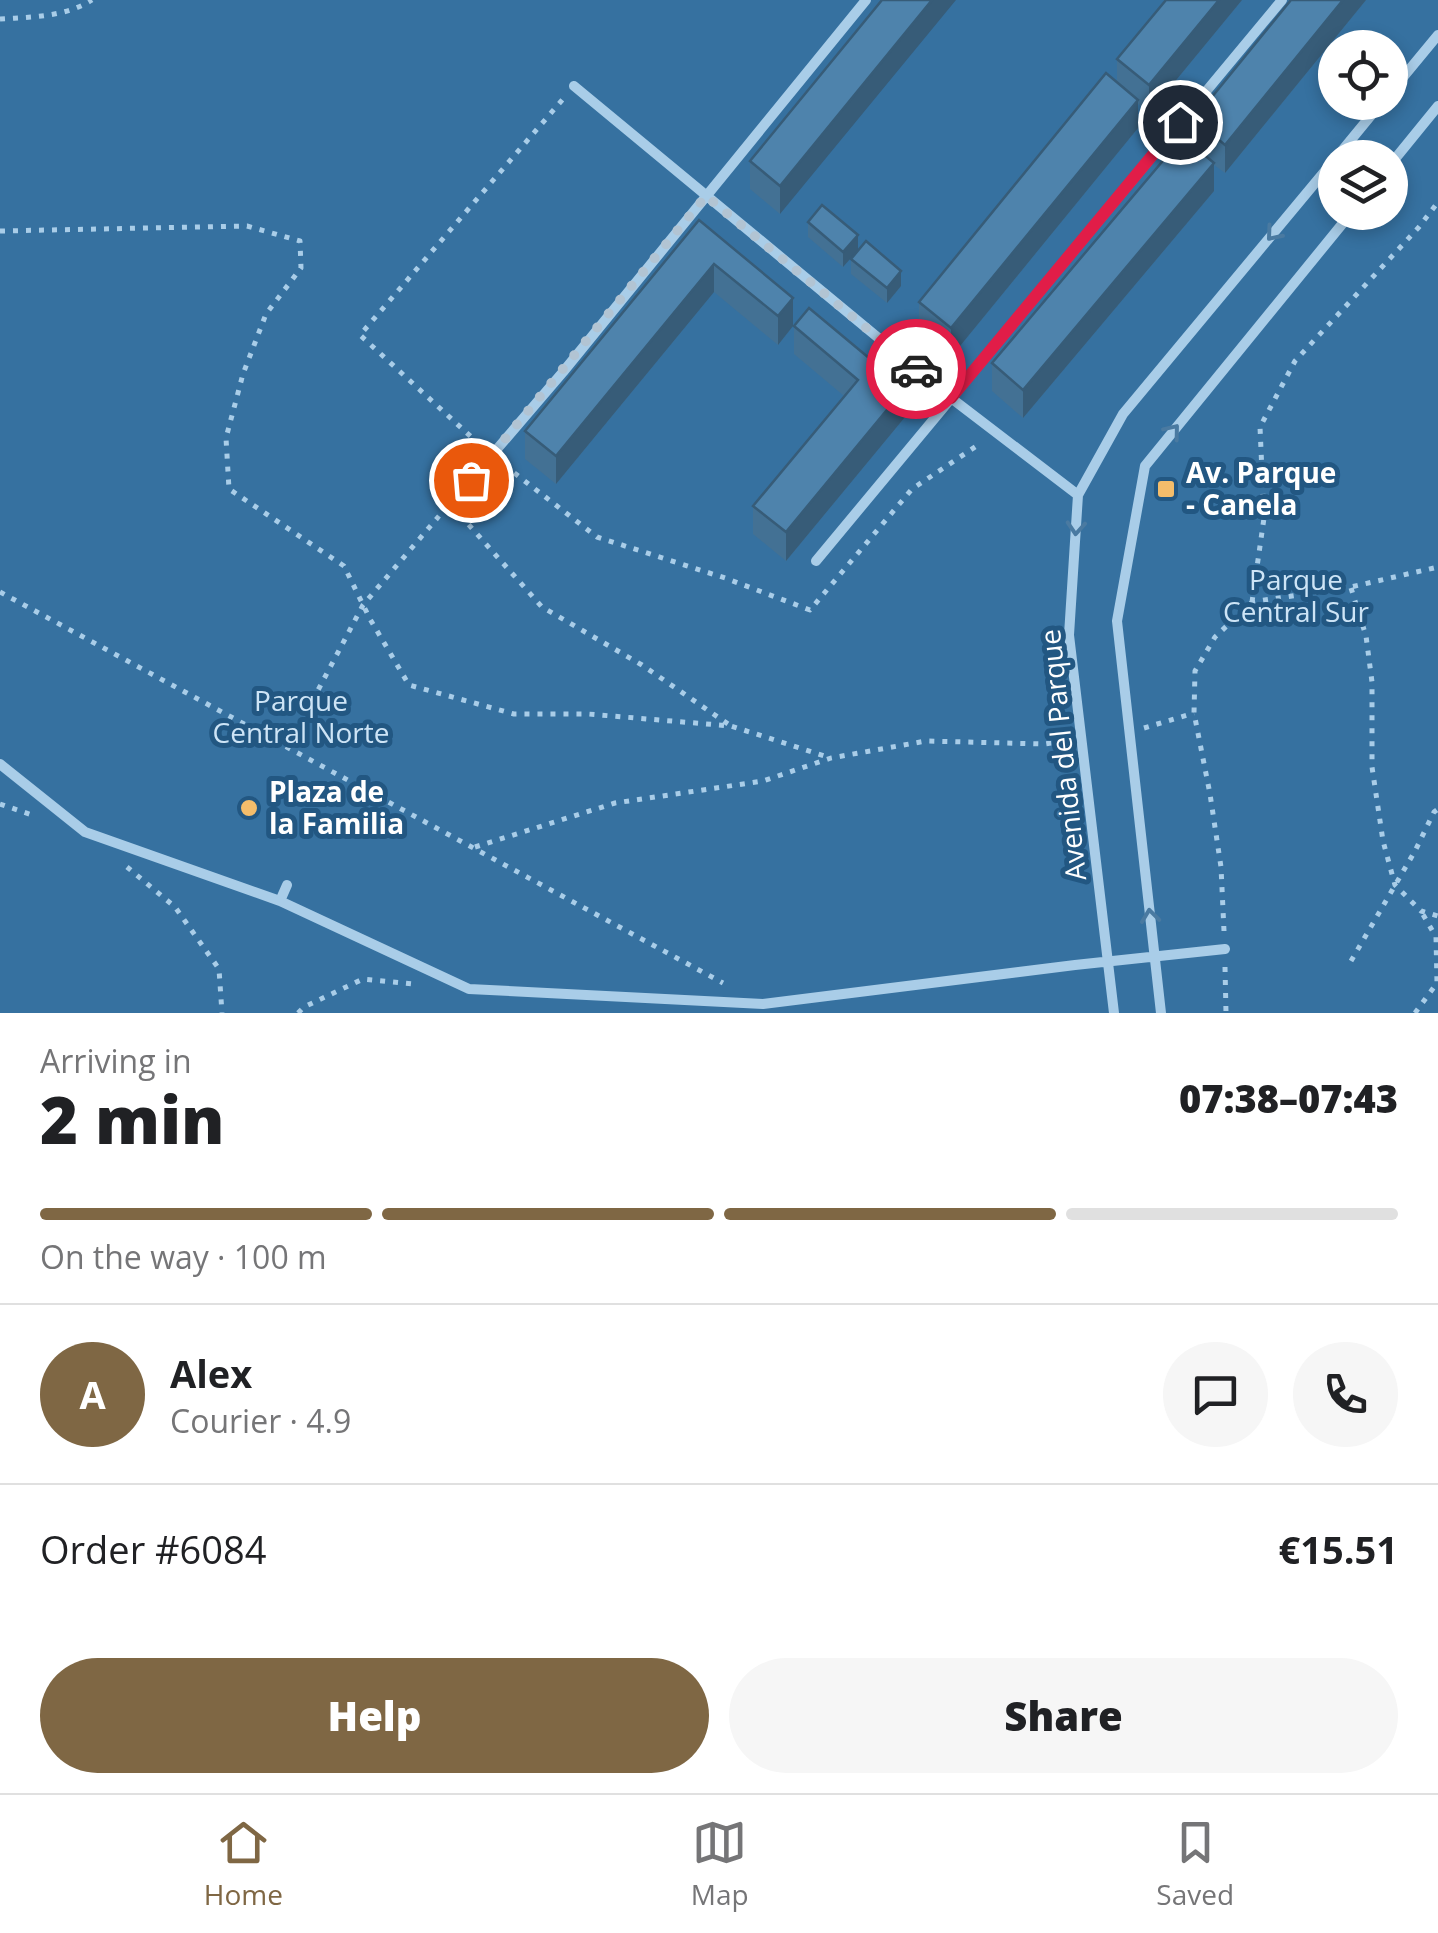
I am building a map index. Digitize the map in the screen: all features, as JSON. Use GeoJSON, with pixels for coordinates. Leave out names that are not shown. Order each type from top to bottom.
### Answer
{"type":"FeatureCollection","features":[{"type":"Feature","properties":{"kind":"street"},"geometry":{"type":"LineString","coordinates":[[450,504],[866,0]]}},
{"type":"Feature","properties":{"kind":"street"},"geometry":{"type":"LineString","coordinates":[[816,561],[1282,0]]}},
{"type":"Feature","properties":{"kind":"street"},"geometry":{"type":"LineString","coordinates":[[1408,71],[1438,35]]}},
{"type":"Feature","properties":{"kind":"street"},"geometry":{"type":"LineString","coordinates":[[574,86],[951,398],[1078,495]]}},
{"type":"Feature","properties":{"kind":"street"},"geometry":{"type":"LineString","coordinates":[[1408,143],[1438,106]]}},
{"type":"Feature","properties":{"kind":"street","name":"Avenida del Parque"},"geometry":{"type":"LineString","coordinates":[[1351,140],[1367,120]]}},
{"type":"Feature","properties":{"kind":"street","name":"Avenida del Parque"},"geometry":{"type":"LineString","coordinates":[[1114,1013],[1069,635],[1078,495],[1123,414],[1318,180]]}},
{"type":"Feature","properties":{"kind":"street"},"geometry":{"type":"LineString","coordinates":[[1162,1013],[1117,621],[1144,466],[1337,230]]}},
{"type":"Feature","properties":{"kind":"street"},"geometry":{"type":"LineString","coordinates":[[0,764],[85,832],[280,902],[468,989],[764,1004],[1225,949]]}},
{"type":"Feature","properties":{"kind":"street"},"geometry":{"type":"LineString","coordinates":[[280,902],[287,885]]}},
{"type":"Feature","properties":{"kind":"path"},"geometry":{"type":"LineString","coordinates":[[0,20],[75,10],[92,0]]}},
{"type":"Feature","properties":{"kind":"path"},"geometry":{"type":"LineString","coordinates":[[574,86],[360,335],[492,456],[598,537],[810,610],[912,489],[996,433]]}},
{"type":"Feature","properties":{"kind":"path"},"geometry":{"type":"LineString","coordinates":[[1252,602],[1264,518],[1260,427],[1294,361],[1438,202]]}},
{"type":"Feature","properties":{"kind":"path"},"geometry":{"type":"LineString","coordinates":[[0,231],[247,226],[300,241],[301,268],[266,314],[243,374],[226,438],[228,489],[344,566],[409,685],[514,714],[588,714],[730,726],[832,758]]}},
{"type":"Feature","properties":{"kind":"path"},"geometry":{"type":"LineString","coordinates":[[288,746],[362,605],[450,504],[542,607],[642,664],[730,726]]}},
{"type":"Feature","properties":{"kind":"path"},"geometry":{"type":"LineString","coordinates":[[1226,1013],[1221,867],[1194,713],[1196,671],[1215,636],[1252,602],[1350,587],[1438,567]]}},
{"type":"Feature","properties":{"kind":"path"},"geometry":{"type":"LineString","coordinates":[[1350,587],[1366,636],[1372,682],[1372,767],[1382,841],[1396,885],[1421,911],[1436,937],[1438,983],[1416,1013]]}},
{"type":"Feature","properties":{"kind":"path"},"geometry":{"type":"LineString","coordinates":[[0,592],[730,986]]}},
{"type":"Feature","properties":{"kind":"path"},"geometry":{"type":"LineString","coordinates":[[1133,730],[1194,713]]}},
{"type":"Feature","properties":{"kind":"path"},"geometry":{"type":"LineString","coordinates":[[475,847],[615,803],[763,781],[832,758],[926,740],[1044,744],[1080,738]]}},
{"type":"Feature","properties":{"kind":"path"},"geometry":{"type":"LineString","coordinates":[[0,804],[34,816]]}},
{"type":"Feature","properties":{"kind":"path"},"geometry":{"type":"LineString","coordinates":[[1351,961],[1438,809]]}},
{"type":"Feature","properties":{"kind":"path"},"geometry":{"type":"LineString","coordinates":[[115,858],[175,908],[219,970],[222,1013]]}},
{"type":"Feature","properties":{"kind":"path"},"geometry":{"type":"LineString","coordinates":[[1421,911],[1438,916]]}},
{"type":"Feature","properties":{"kind":"path"},"geometry":{"type":"LineString","coordinates":[[298,1013],[363,979],[416,984]]}},
{"type":"Feature","properties":{"kind":"green space"},"geometry":{"type":"Polygon","coordinates":[[[0,0],[1438,0],[1438,1013],[0,1013],[0,0]]]}},
{"type":"Feature","properties":{"kind":"building"},"geometry":{"type":"Polygon","coordinates":[[[882,0],[932,0],[780,186],[750,161],[882,0]]]}},
{"type":"Feature","properties":{"kind":"building"},"geometry":{"type":"Polygon","coordinates":[[[1166,0],[1219,0],[1149,85],[1117,59],[1166,0]]]}},
{"type":"Feature","properties":{"kind":"building"},"geometry":{"type":"Polygon","coordinates":[[[1291,0],[1343,0],[1225,145],[1194,119],[1291,0]]]}},
{"type":"Feature","properties":{"kind":"building"},"geometry":{"type":"Polygon","coordinates":[[[1106,73],[1138,100],[951,328],[919,302],[1106,73]]]}},
{"type":"Feature","properties":{"kind":"building"},"geometry":{"type":"Polygon","coordinates":[[[1183,137],[1214,163],[1023,390],[992,363],[1183,137]]]}},
{"type":"Feature","properties":{"kind":"building"},"geometry":{"type":"Polygon","coordinates":[[[822,205],[858,235],[843,252],[808,222],[822,205]]]}},
{"type":"Feature","properties":{"kind":"building"},"geometry":{"type":"Polygon","coordinates":[[[699,220],[793,298],[778,316],[714,264],[556,456],[525,431],[699,220]]]}},
{"type":"Feature","properties":{"kind":"building"},"geometry":{"type":"Polygon","coordinates":[[[866,241],[901,271],[887,288],[851,259],[866,241]]]}},
{"type":"Feature","properties":{"kind":"building"},"geometry":{"type":"Polygon","coordinates":[[[809,308],[905,388],[786,532],[753,506],[858,380],[794,326],[809,308]]]}},
{"type":"Feature","properties":{"kind":"way so far"},"geometry":{"type":"LineString","coordinates":[[471,480],[706,196],[916,369]]}},
{"type":"Feature","properties":{"kind":"place","name":"Av. Parque - Canela"},"geometry":{"type":"Point","coordinates":[1166,489]}},
{"type":"Feature","properties":{"kind":"place","name":"Plaza de la Familia"},"geometry":{"type":"Point","coordinates":[249,808]}},
{"type":"Feature","properties":{"kind":"route"},"geometry":{"type":"LineString","coordinates":[[916,369],[951,398],[1180,122]]}},
{"type":"Feature","properties":{"kind":"park label","name":"Parque Central Sur"},"geometry":{"type":"Point","coordinates":[1296,596]}},
{"type":"Feature","properties":{"kind":"park label","name":"Parque Central Norte"},"geometry":{"type":"Point","coordinates":[301,717]}}]}
